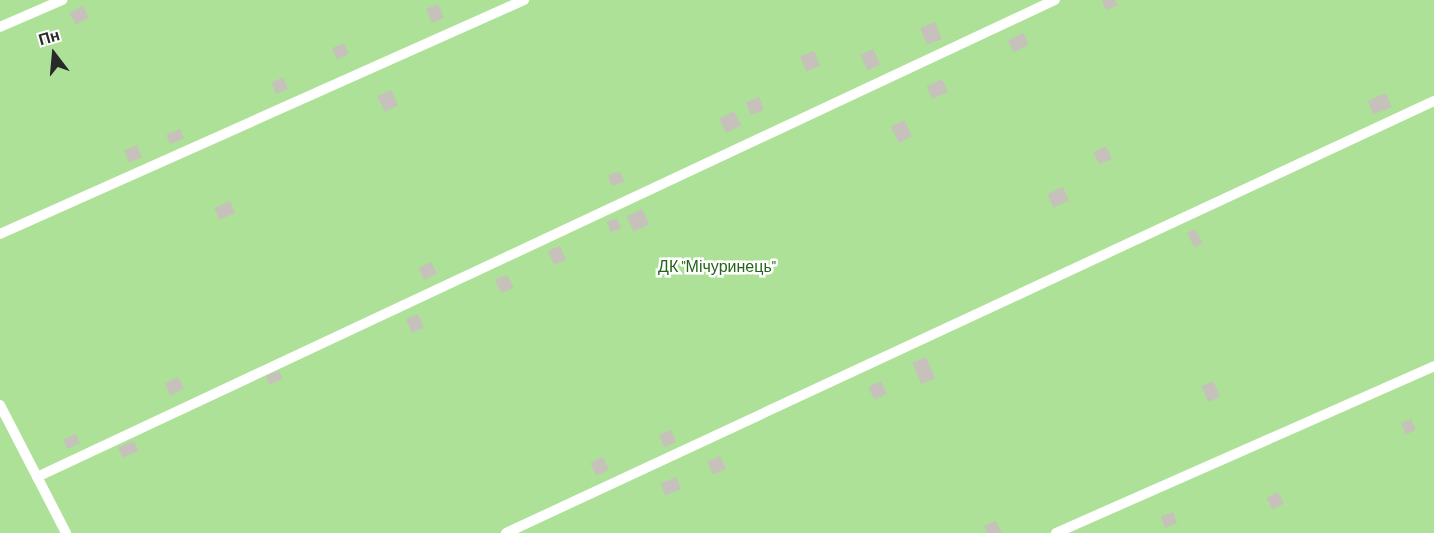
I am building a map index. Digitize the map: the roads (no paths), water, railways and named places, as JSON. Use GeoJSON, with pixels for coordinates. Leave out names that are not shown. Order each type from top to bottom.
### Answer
{"type":"FeatureCollection","features":[{"type":"Feature","properties":{"kind":"lane"},"geometry":{"type":"LineString","coordinates":[[0,27],[62,0]]}},
{"type":"Feature","properties":{"kind":"lane"},"geometry":{"type":"LineString","coordinates":[[0,234],[524,0]]}},
{"type":"Feature","properties":{"kind":"lane"},"geometry":{"type":"LineString","coordinates":[[38,477],[1055,0]]}},
{"type":"Feature","properties":{"kind":"lane"},"geometry":{"type":"LineString","coordinates":[[506,533],[1434,101]]}},
{"type":"Feature","properties":{"kind":"lane"},"geometry":{"type":"LineString","coordinates":[[1056,533],[1434,366]]}},
{"type":"Feature","properties":{"kind":"lane"},"geometry":{"type":"LineString","coordinates":[[0,405],[66,533]]}},
{"type":"Feature","properties":{"kind":"park label","name":"ДК \"Мічуринець\""},"geometry":{"type":"Point","coordinates":[717,266]}}]}
